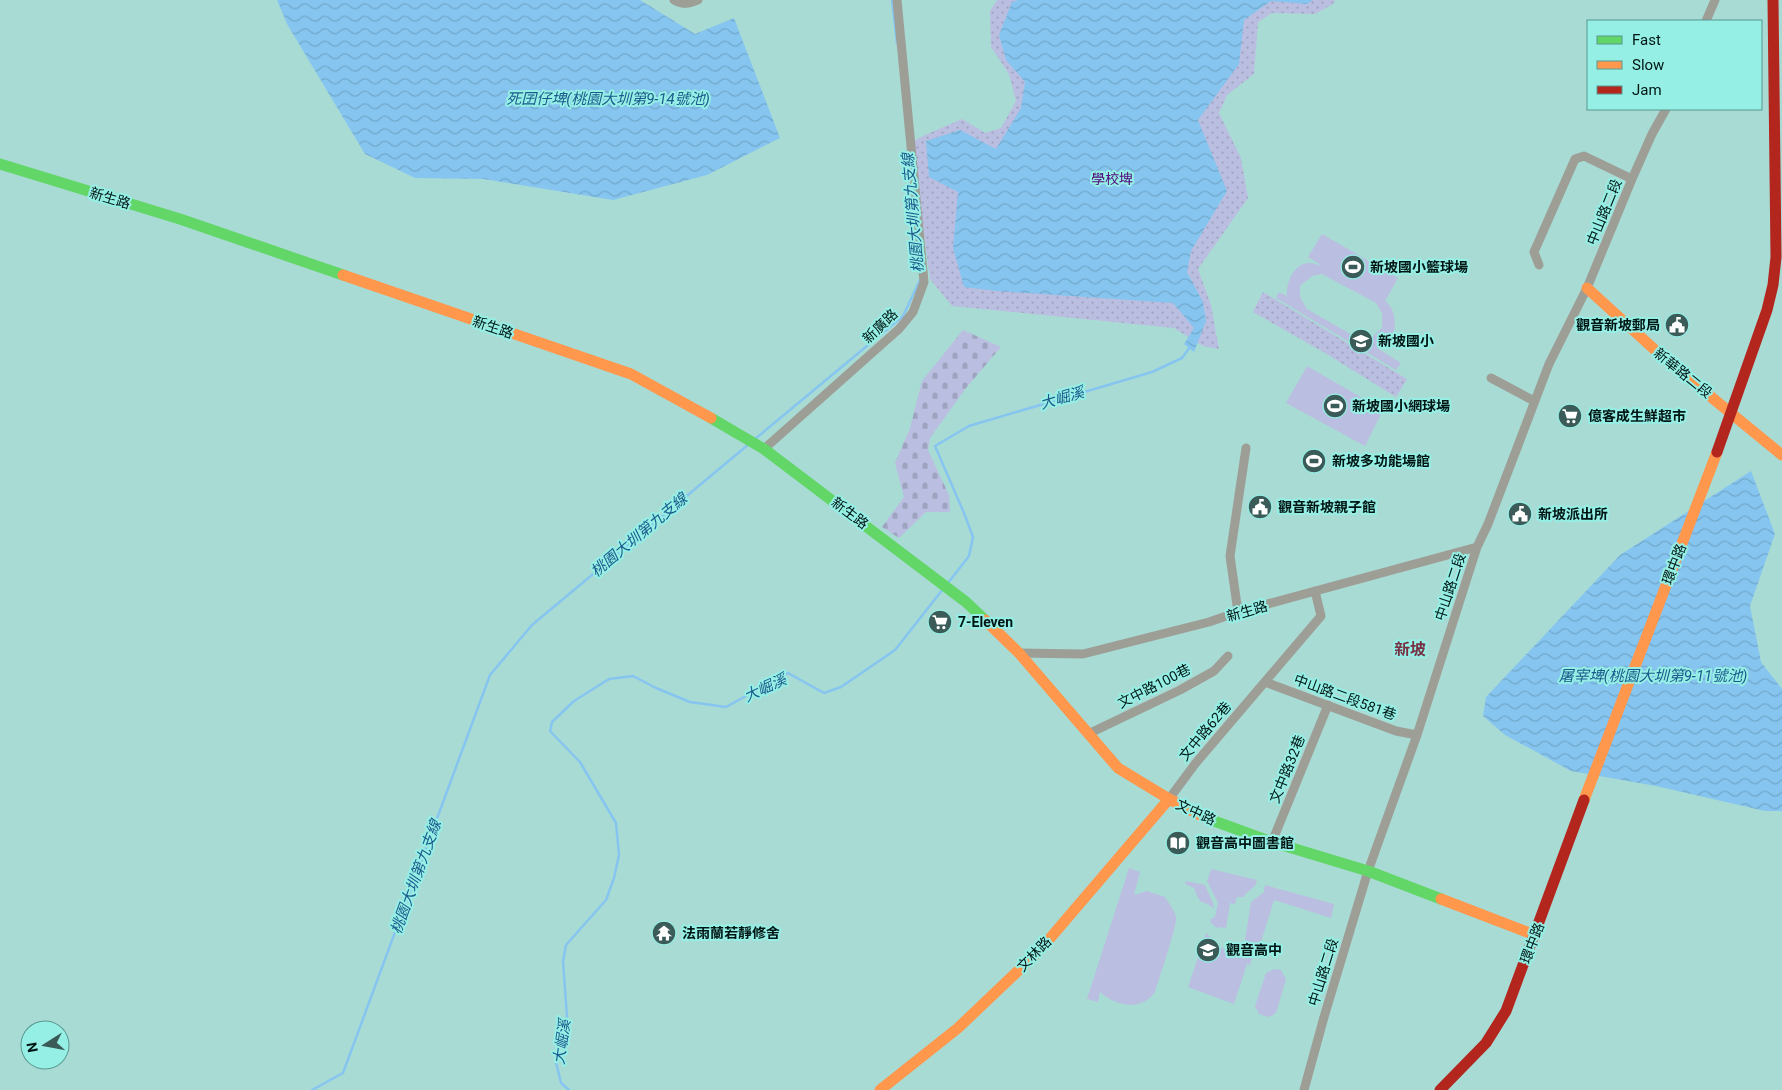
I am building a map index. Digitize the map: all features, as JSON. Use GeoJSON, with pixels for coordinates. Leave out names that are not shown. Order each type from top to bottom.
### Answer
{"type":"FeatureCollection","features":[{"type":"Feature","properties":{"kind":"street"},"geometry":{"type":"LineString","coordinates":[[674,0],[680,4],[698,0]]}},
{"type":"Feature","properties":{"kind":"street","name":"新廣路"},"geometry":{"type":"LineString","coordinates":[[764,449],[899,329],[913,312],[924,282],[897,0]]}},
{"type":"Feature","properties":{"kind":"street"},"geometry":{"type":"LineString","coordinates":[[1706,20],[1715,0]]}},
{"type":"Feature","properties":{"kind":"street","name":"環中路"},"geometry":{"type":"LineString","coordinates":[[1440,1090],[1486,1043],[1506,1011],[1591,781],[1732,413],[1767,310],[1776,257],[1773,0]]}},
{"type":"Feature","properties":{"kind":"street","name":"中山路二段"},"geometry":{"type":"LineString","coordinates":[[1304,1090],[1368,871],[1417,735],[1477,547],[1488,524],[1549,364],[1587,288],[1632,179],[1652,134],[1665,110]]}},
{"type":"Feature","properties":{"kind":"street"},"geometry":{"type":"LineString","coordinates":[[1539,265],[1534,252],[1575,159],[1584,156],[1632,179]]}},
{"type":"Feature","properties":{"kind":"street","name":"新生路"},"geometry":{"type":"LineString","coordinates":[[0,164],[180,219],[623,371],[684,402],[764,449],[966,602],[1019,653],[1083,654],[1209,622],[1238,612],[1477,547]]}},
{"type":"Feature","properties":{"kind":"street","name":"新華路二段"},"geometry":{"type":"LineString","coordinates":[[1587,288],[1666,360],[1782,455]]}},
{"type":"Feature","properties":{"kind":"street"},"geometry":{"type":"LineString","coordinates":[[1491,378],[1534,401]]}},
{"type":"Feature","properties":{"kind":"street"},"geometry":{"type":"LineString","coordinates":[[1238,612],[1230,556],[1246,448]]}},
{"type":"Feature","properties":{"kind":"street","name":"文中路62巷"},"geometry":{"type":"LineString","coordinates":[[1169,799],[1195,764],[1321,616],[1315,591]]}},
{"type":"Feature","properties":{"kind":"street","name":"文中路"},"geometry":{"type":"LineString","coordinates":[[1019,653],[1118,768],[1169,799],[1202,816],[1272,842],[1368,871],[1535,935]]}},
{"type":"Feature","properties":{"kind":"street","name":"文中路100巷"},"geometry":{"type":"LineString","coordinates":[[1088,734],[1172,694],[1214,671],[1228,656]]}},
{"type":"Feature","properties":{"kind":"street","name":"中山路二段581巷"},"geometry":{"type":"LineString","coordinates":[[1265,682],[1396,730],[1417,735]]}},
{"type":"Feature","properties":{"kind":"street","name":"文中路32巷"},"geometry":{"type":"LineString","coordinates":[[1272,842],[1328,706]]}},
{"type":"Feature","properties":{"kind":"street","name":"文林路"},"geometry":{"type":"LineString","coordinates":[[880,1090],[958,1028],[1040,950],[1169,799]]}},
{"type":"Feature","properties":{"kind":"green space","name":"學校埤"},"geometry":{"type":"Polygon","coordinates":[[[997,0],[1335,0],[1333,4],[1315,14],[1272,13],[1258,22],[1254,74],[1227,95],[1219,113],[1241,158],[1248,198],[1198,269],[1211,305],[1219,349],[1203,346],[1174,328],[952,306],[930,279],[912,142],[962,119],[985,133],[1001,128],[1016,101],[1009,74],[991,47],[990,11],[997,0]]]}},
{"type":"Feature","properties":{"kind":"green space"},"geometry":{"type":"Polygon","coordinates":[[[1322,234],[1398,278],[1385,301],[1392,308],[1394,314],[1395,325],[1393,335],[1388,343],[1377,348],[1401,363],[1396,370],[1276,298],[1279,292],[1287,296],[1289,280],[1295,270],[1303,264],[1321,265],[1308,257],[1322,234]],[[1322,274],[1312,276],[1300,286],[1300,297],[1307,309],[1359,339],[1372,337],[1382,328],[1382,313],[1376,303],[1322,274]]]}},
{"type":"Feature","properties":{"kind":"green space"},"geometry":{"type":"Polygon","coordinates":[[[1263,292],[1407,379],[1396,397],[1325,353],[1253,312],[1263,292]]]}},
{"type":"Feature","properties":{"kind":"green space"},"geometry":{"type":"Polygon","coordinates":[[[963,330],[1001,347],[966,388],[930,438],[928,450],[949,495],[950,512],[926,512],[899,538],[882,527],[904,497],[895,463],[910,428],[922,381],[963,330]]]}},
{"type":"Feature","properties":{"kind":"green space","name":"新坡國小網球場"},"geometry":{"type":"Polygon","coordinates":[[[1307,366],[1383,410],[1365,446],[1286,403],[1307,366]]]}},
{"type":"Feature","properties":{"kind":"green space"},"geometry":{"type":"Polygon","coordinates":[[[1129,868],[1140,872],[1134,895],[1147,891],[1165,897],[1176,917],[1171,941],[1155,992],[1143,1002],[1128,1005],[1113,1001],[1100,992],[1098,1002],[1087,999],[1129,868]]]}},
{"type":"Feature","properties":{"kind":"green space"},"geometry":{"type":"Polygon","coordinates":[[[1211,869],[1257,880],[1255,886],[1245,894],[1245,897],[1237,897],[1235,904],[1230,903],[1226,928],[1217,928],[1210,922],[1215,917],[1218,903],[1207,881],[1211,869]]]}},
{"type":"Feature","properties":{"kind":"green space"},"geometry":{"type":"Polygon","coordinates":[[[1186,881],[1205,885],[1214,909],[1199,899],[1194,888],[1185,884],[1186,881]]]}},
{"type":"Feature","properties":{"kind":"green space"},"geometry":{"type":"Polygon","coordinates":[[[1265,885],[1334,904],[1331,918],[1274,900],[1260,945],[1245,940],[1251,902],[1264,892],[1265,885]]]}},
{"type":"Feature","properties":{"kind":"green space"},"geometry":{"type":"Polygon","coordinates":[[[1206,933],[1217,943],[1217,946],[1227,950],[1226,952],[1239,955],[1241,950],[1253,954],[1250,965],[1247,964],[1234,1004],[1188,987],[1206,933]]]}},
{"type":"Feature","properties":{"kind":"green space"},"geometry":{"type":"Polygon","coordinates":[[[1274,969],[1281,970],[1286,979],[1276,1013],[1269,1017],[1259,1014],[1255,1006],[1266,973],[1274,969]]]}},
{"type":"Feature","properties":{"kind":"water","name":"死囝仔埤(桃園大圳第9-14號池)"},"geometry":{"type":"Polygon","coordinates":[[[277,0],[640,0],[695,34],[734,18],[780,138],[707,175],[613,200],[483,179],[415,178],[365,154],[287,24],[277,0]]]}},
{"type":"Feature","properties":{"kind":"water","name":"學校埤"},"geometry":{"type":"Polygon","coordinates":[[[1018,0],[1313,0],[1307,4],[1271,1],[1244,20],[1239,64],[1198,120],[1227,191],[1191,251],[1187,272],[1203,302],[1206,321],[1194,352],[1184,344],[1194,328],[1173,303],[996,291],[964,287],[953,248],[958,192],[929,177],[926,141],[960,130],[996,149],[1021,108],[1025,82],[1006,60],[999,35],[1012,2],[1018,0]]]}},
{"type":"Feature","properties":{"kind":"water","name":"屠宰埤(桃園大圳第9-11號池)"},"geometry":{"type":"Polygon","coordinates":[[[1751,471],[1775,534],[1750,606],[1761,662],[1782,689],[1782,811],[1765,811],[1656,786],[1571,771],[1505,735],[1483,716],[1486,697],[1620,555],[1751,471]]]}},
{"type":"Feature","properties":{"kind":"waterway","name":"桃園大圳第九支線"},"geometry":{"type":"LineString","coordinates":[[892,0],[897,43]]}},
{"type":"Feature","properties":{"kind":"waterway","name":"桃園大圳第九支線"},"geometry":{"type":"LineString","coordinates":[[755,439],[903,316],[921,278]]}},
{"type":"Feature","properties":{"kind":"waterway","name":"大崛溪"},"geometry":{"type":"LineString","coordinates":[[948,583],[969,556],[973,537],[935,446],[969,426],[1152,372],[1182,358],[1190,347]]}},
{"type":"Feature","properties":{"kind":"waterway","name":"桃園大圳第九支線"},"geometry":{"type":"LineString","coordinates":[[312,1090],[343,1073],[490,675],[532,625],[749,444]]}},
{"type":"Feature","properties":{"kind":"waterway","name":"大崛溪"},"geometry":{"type":"LineString","coordinates":[[569,1090],[561,1083],[556,1062],[567,1017],[563,961],[566,945],[606,900],[614,878],[619,855],[616,823],[580,762],[550,731],[552,722],[574,701],[609,679],[633,676],[690,702],[726,707],[788,673],[824,693],[841,687],[895,650],[943,589]]}},
{"type":"Feature","properties":{"kind":"traffic: fast"},"geometry":{"type":"LineString","coordinates":[[0,164],[180,219],[343,275]]}},
{"type":"Feature","properties":{"kind":"traffic: fast"},"geometry":{"type":"LineString","coordinates":[[711,418],[764,449],[966,602],[985,620]]}},
{"type":"Feature","properties":{"kind":"traffic: fast"},"geometry":{"type":"LineString","coordinates":[[1206,818],[1272,842],[1368,871],[1441,899]]}},
{"type":"Feature","properties":{"kind":"traffic: slow"},"geometry":{"type":"LineString","coordinates":[[343,275],[631,374],[711,418]]}},
{"type":"Feature","properties":{"kind":"traffic: slow"},"geometry":{"type":"LineString","coordinates":[[1587,288],[1666,360],[1782,455]]}},
{"type":"Feature","properties":{"kind":"traffic: slow"},"geometry":{"type":"LineString","coordinates":[[1584,800],[1717,452]]}},
{"type":"Feature","properties":{"kind":"traffic: slow"},"geometry":{"type":"LineString","coordinates":[[985,620],[1019,653],[1118,768],[1169,799],[1206,818]]}},
{"type":"Feature","properties":{"kind":"traffic: slow"},"geometry":{"type":"LineString","coordinates":[[880,1090],[958,1028],[1040,950],[1169,799]]}},
{"type":"Feature","properties":{"kind":"traffic: slow"},"geometry":{"type":"LineString","coordinates":[[1441,899],[1535,935]]}},
{"type":"Feature","properties":{"kind":"traffic: jam"},"geometry":{"type":"LineString","coordinates":[[1717,452],[1767,310],[1773,285],[1776,257],[1773,0]]}},
{"type":"Feature","properties":{"kind":"traffic: jam"},"geometry":{"type":"LineString","coordinates":[[1440,1090],[1486,1043],[1506,1011],[1584,800]]}},
{"type":"Feature","properties":{"kind":"place","name":"新坡國小籃球場"},"geometry":{"type":"Point","coordinates":[1353,267]}},
{"type":"Feature","properties":{"kind":"place","name":"觀音新坡郵局"},"geometry":{"type":"Point","coordinates":[1677,325]}},
{"type":"Feature","properties":{"kind":"place","name":"新坡國小"},"geometry":{"type":"Point","coordinates":[1361,341]}},
{"type":"Feature","properties":{"kind":"place","name":"新坡國小網球場"},"geometry":{"type":"Point","coordinates":[1335,406]}},
{"type":"Feature","properties":{"kind":"place","name":"億客成生鮮超市"},"geometry":{"type":"Point","coordinates":[1570,416]}},
{"type":"Feature","properties":{"kind":"place","name":"新坡多功能場館"},"geometry":{"type":"Point","coordinates":[1314,461]}},
{"type":"Feature","properties":{"kind":"place","name":"觀音新坡親子館"},"geometry":{"type":"Point","coordinates":[1260,507]}},
{"type":"Feature","properties":{"kind":"place","name":"新坡派出所"},"geometry":{"type":"Point","coordinates":[1520,514]}},
{"type":"Feature","properties":{"kind":"place","name":"7-Eleven"},"geometry":{"type":"Point","coordinates":[940,622]}},
{"type":"Feature","properties":{"kind":"place","name":"觀音高中圖書館"},"geometry":{"type":"Point","coordinates":[1178,843]}},
{"type":"Feature","properties":{"kind":"place","name":"法雨蘭若靜修舍"},"geometry":{"type":"Point","coordinates":[664,933]}},
{"type":"Feature","properties":{"kind":"place","name":"觀音高中"},"geometry":{"type":"Point","coordinates":[1208,950]}},
{"type":"Feature","properties":{"kind":"district","name":"新坡"},"geometry":{"type":"Point","coordinates":[1410,649]}}]}
